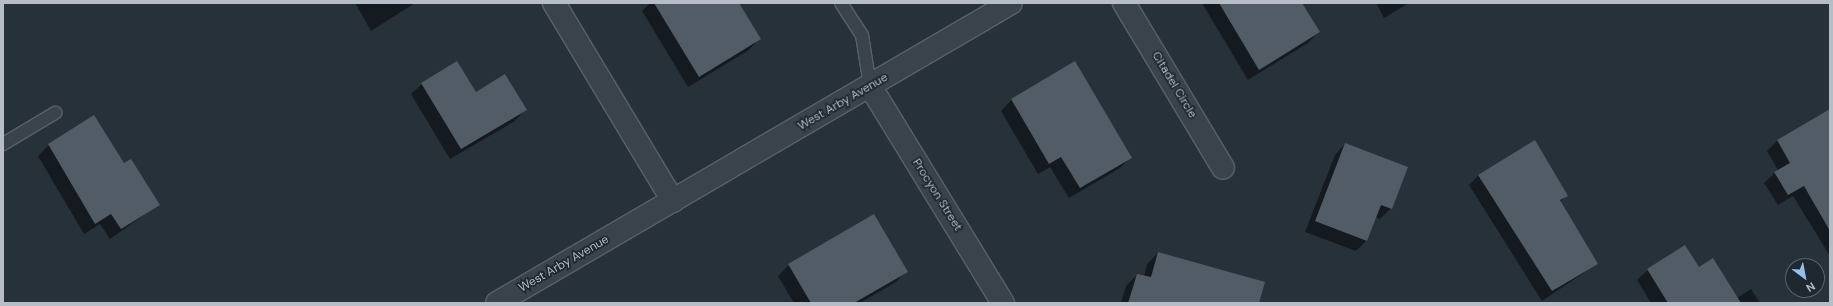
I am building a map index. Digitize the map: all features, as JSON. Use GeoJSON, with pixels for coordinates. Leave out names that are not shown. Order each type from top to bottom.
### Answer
{"type":"FeatureCollection","features":[{"type":"Feature","properties":{"kind":"street"},"geometry":{"type":"LineString","coordinates":[[554,3],[673,200]]}},
{"type":"Feature","properties":{"kind":"street","name":"West Arby Avenue"},"geometry":{"type":"LineString","coordinates":[[497,303],[1011,3]]}},
{"type":"Feature","properties":{"kind":"street","name":"Citadel Circle"},"geometry":{"type":"LineString","coordinates":[[1124,3],[1223,168]]}},
{"type":"Feature","properties":{"kind":"street","name":"Procyon Street"},"geometry":{"type":"LineString","coordinates":[[870,86],[1004,303]]}},
{"type":"Feature","properties":{"kind":"lane"},"geometry":{"type":"LineString","coordinates":[[841,3],[862,35],[870,86]]}},
{"type":"Feature","properties":{"kind":"lane"},"geometry":{"type":"LineString","coordinates":[[3,144],[55,113]]}},
{"type":"Feature","properties":{"kind":"building"},"geometry":{"type":"Polygon","coordinates":[[[654,3],[739,3],[761,39],[699,77],[654,3]]]}},
{"type":"Feature","properties":{"kind":"building"},"geometry":{"type":"Polygon","coordinates":[[[1219,3],[1302,3],[1320,32],[1259,70],[1219,3]]]}},
{"type":"Feature","properties":{"kind":"building"},"geometry":{"type":"Polygon","coordinates":[[[457,61],[476,92],[505,74],[527,110],[461,149],[421,83],[457,61]]]}},
{"type":"Feature","properties":{"kind":"building"},"geometry":{"type":"Polygon","coordinates":[[[1075,61],[1132,158],[1080,188],[1061,157],[1049,164],[1011,99],[1075,61]]]}},
{"type":"Feature","properties":{"kind":"building"},"geometry":{"type":"Polygon","coordinates":[[[1830,109],[1830,231],[1804,186],[1788,195],[1774,172],[1790,163],[1777,140],[1830,109]]]}},
{"type":"Feature","properties":{"kind":"building"},"geometry":{"type":"Polygon","coordinates":[[[94,115],[124,163],[131,159],[160,205],[121,229],[111,214],[95,224],[48,144],[94,115]]]}},
{"type":"Feature","properties":{"kind":"building"},"geometry":{"type":"Polygon","coordinates":[[[1535,140],[1568,196],[1560,200],[1598,264],[1552,291],[1478,175],[1535,140]]]}},
{"type":"Feature","properties":{"kind":"building"},"geometry":{"type":"Polygon","coordinates":[[[1345,143],[1408,167],[1392,209],[1381,205],[1367,241],[1315,221],[1345,143]]]}},
{"type":"Feature","properties":{"kind":"building"},"geometry":{"type":"Polygon","coordinates":[[[874,214],[908,272],[854,303],[811,303],[788,264],[874,214]]]}},
{"type":"Feature","properties":{"kind":"building"},"geometry":{"type":"Polygon","coordinates":[[[1685,245],[1699,267],[1713,258],[1741,303],[1668,303],[1647,269],[1685,245]]]}},
{"type":"Feature","properties":{"kind":"building"},"geometry":{"type":"Polygon","coordinates":[[[1158,252],[1265,282],[1259,303],[1128,303],[1137,274],[1151,277],[1158,252]]]}}]}
